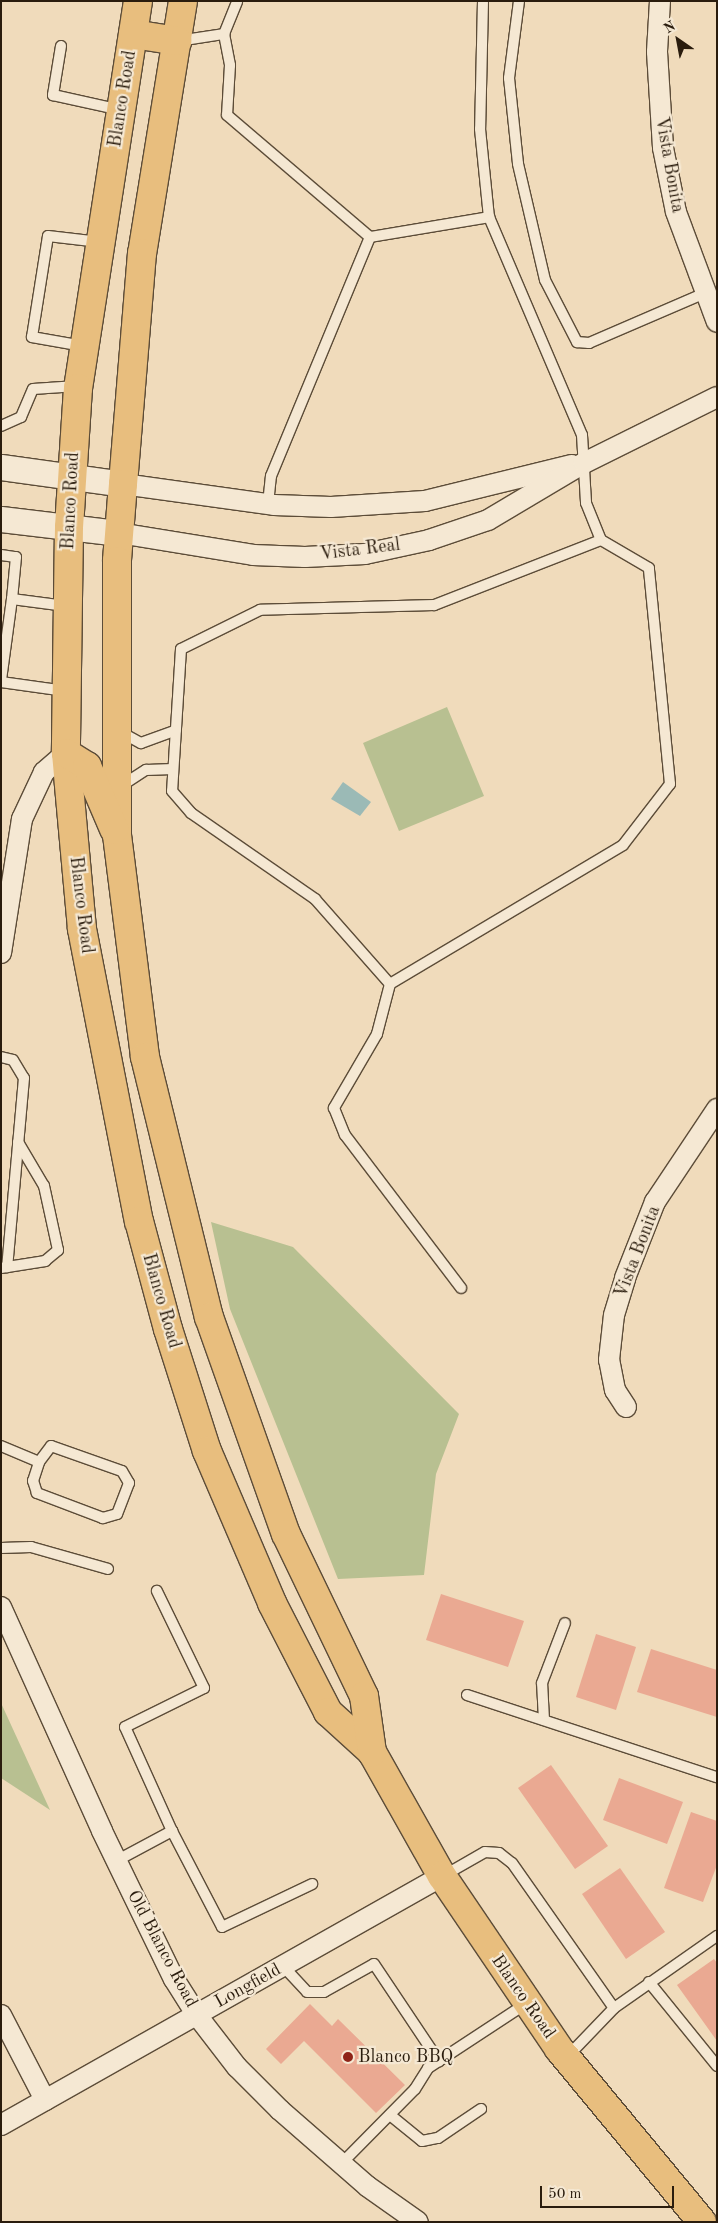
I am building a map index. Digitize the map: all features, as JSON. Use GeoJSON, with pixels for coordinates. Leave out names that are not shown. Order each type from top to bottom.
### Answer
{"type":"FeatureCollection","features":[{"type":"Feature","properties":{"kind":"main road","name":"Blanco Road"},"geometry":{"type":"LineString","coordinates":[[138,1],[79,386],[69,527],[66,753],[83,938],[137,1212],[168,1329],[208,1451],[272,1603],[328,1712],[372,1752],[442,1876],[566,2058],[702,2222]]}},
{"type":"Feature","properties":{"kind":"main road","name":"Blanco Road"},"geometry":{"type":"LineString","coordinates":[[183,1],[142,253],[119,534],[117,835],[145,1057],[209,1317],[286,1534],[364,1696],[372,1752]]}},
{"type":"Feature","properties":{"kind":"main road"},"geometry":{"type":"LineString","coordinates":[[133,34],[177,42]]}},
{"type":"Feature","properties":{"kind":"main road"},"geometry":{"type":"LineString","coordinates":[[99,248],[142,253]]}},
{"type":"Feature","properties":{"kind":"main road"},"geometry":{"type":"LineString","coordinates":[[66,753],[87,766],[117,835]]}},
{"type":"Feature","properties":{"kind":"street","name":"Vista Bonita"},"geometry":{"type":"LineString","coordinates":[[660,1],[657,52],[663,148],[676,212],[717,322]]}},
{"type":"Feature","properties":{"kind":"street","name":"Vista Real"},"geometry":{"type":"LineString","coordinates":[[119,534],[253,555],[365,554],[488,520],[584,463],[717,397]]}},
{"type":"Feature","properties":{"kind":"street","name":"Vista Real"},"geometry":{"type":"LineString","coordinates":[[123,484],[268,504],[331,507],[425,501],[584,463]]}},
{"type":"Feature","properties":{"kind":"street"},"geometry":{"type":"LineString","coordinates":[[1,467],[123,484]]}},
{"type":"Feature","properties":{"kind":"street"},"geometry":{"type":"LineString","coordinates":[[1,519],[119,534]]}},
{"type":"Feature","properties":{"kind":"street"},"geometry":{"type":"LineString","coordinates":[[1,952],[22,819],[44,772],[66,753]]}},
{"type":"Feature","properties":{"kind":"street","name":"Vista Bonita"},"geometry":{"type":"LineString","coordinates":[[626,1407],[614,1390],[609,1360],[614,1315],[625,1278],[655,1202],[717,1109]]}},
{"type":"Feature","properties":{"kind":"street","name":"Old Blanco Road"},"geometry":{"type":"LineString","coordinates":[[1,1607],[116,1861],[174,1979],[196,2014],[237,2067],[341,2164],[418,2222]]}},
{"type":"Feature","properties":{"kind":"street","name":"Longfield"},"geometry":{"type":"LineString","coordinates":[[1,2125],[442,1876]]}},
{"type":"Feature","properties":{"kind":"street"},"geometry":{"type":"LineString","coordinates":[[1,2014],[45,2100]]}},
{"type":"Feature","properties":{"kind":"lane"},"geometry":{"type":"LineString","coordinates":[[237,1],[224,34],[230,65],[227,115],[370,237]]}},
{"type":"Feature","properties":{"kind":"lane"},"geometry":{"type":"LineString","coordinates":[[461,1288],[345,1136],[334,1108],[377,1034],[390,984],[623,845],[670,784],[649,568],[601,540],[586,503],[582,435],[489,217],[480,129],[484,1]]}},
{"type":"Feature","properties":{"kind":"lane"},"geometry":{"type":"LineString","coordinates":[[519,1],[509,78],[518,164],[545,280],[577,342],[589,343],[705,293]]}},
{"type":"Feature","properties":{"kind":"lane"},"geometry":{"type":"LineString","coordinates":[[177,42],[224,34]]}},
{"type":"Feature","properties":{"kind":"lane"},"geometry":{"type":"LineString","coordinates":[[61,46],[53,96],[121,110]]}},
{"type":"Feature","properties":{"kind":"lane"},"geometry":{"type":"LineString","coordinates":[[370,237],[489,217]]}},
{"type":"Feature","properties":{"kind":"lane"},"geometry":{"type":"LineString","coordinates":[[84,346],[32,337],[48,236],[99,248]]}},
{"type":"Feature","properties":{"kind":"lane"},"geometry":{"type":"LineString","coordinates":[[268,504],[271,476],[370,237]]}},
{"type":"Feature","properties":{"kind":"lane"},"geometry":{"type":"LineString","coordinates":[[1,426],[21,416],[32,389],[79,386]]}},
{"type":"Feature","properties":{"kind":"lane"},"geometry":{"type":"LineString","coordinates":[[390,984],[315,898],[191,813],[172,791],[181,649],[260,610],[434,605],[601,540]]}},
{"type":"Feature","properties":{"kind":"lane"},"geometry":{"type":"LineString","coordinates":[[1,555],[16,557],[14,584],[8,605],[4,632],[1,681],[67,691]]}},
{"type":"Feature","properties":{"kind":"lane"},"geometry":{"type":"LineString","coordinates":[[2,583],[14,584]]}},
{"type":"Feature","properties":{"kind":"lane"},"geometry":{"type":"LineString","coordinates":[[8,605],[67,607]]}},
{"type":"Feature","properties":{"kind":"lane"},"geometry":{"type":"LineString","coordinates":[[117,730],[141,743],[176,730]]}},
{"type":"Feature","properties":{"kind":"lane"},"geometry":{"type":"LineString","coordinates":[[118,788],[146,770],[173,769]]}},
{"type":"Feature","properties":{"kind":"lane"},"geometry":{"type":"LineString","coordinates":[[1,1057],[13,1060],[24,1078],[4,1268],[46,1261],[58,1250],[44,1186],[18,1142]]}},
{"type":"Feature","properties":{"kind":"lane"},"geometry":{"type":"LineString","coordinates":[[1,1446],[39,1462]]}},
{"type":"Feature","properties":{"kind":"lane"},"geometry":{"type":"LineString","coordinates":[[51,1446],[122,1471],[129,1483],[117,1514],[103,1518],[37,1493],[33,1481],[39,1462],[51,1446]]}},
{"type":"Feature","properties":{"kind":"lane"},"geometry":{"type":"LineString","coordinates":[[1,1548],[31,1547],[108,1569]]}},
{"type":"Feature","properties":{"kind":"lane"},"geometry":{"type":"LineString","coordinates":[[158,1591],[204,1688],[125,1727],[172,1831],[222,1927],[312,1884]]}},
{"type":"Feature","properties":{"kind":"lane"},"geometry":{"type":"LineString","coordinates":[[544,1720],[542,1683],[565,1623]]}},
{"type":"Feature","properties":{"kind":"lane"},"geometry":{"type":"LineString","coordinates":[[467,1695],[717,1777]]}},
{"type":"Feature","properties":{"kind":"lane"},"geometry":{"type":"LineString","coordinates":[[116,1861],[172,1831]]}},
{"type":"Feature","properties":{"kind":"lane"},"geometry":{"type":"LineString","coordinates":[[442,1876],[485,1852],[499,1853],[512,1862],[614,2008]]}},
{"type":"Feature","properties":{"kind":"lane"},"geometry":{"type":"LineString","coordinates":[[566,2058],[614,2008],[717,1936]]}},
{"type":"Feature","properties":{"kind":"lane"},"geometry":{"type":"LineString","coordinates":[[283,1966],[307,1992],[324,1992],[374,1964],[439,2061]]}},
{"type":"Feature","properties":{"kind":"lane"},"geometry":{"type":"LineString","coordinates":[[649,1982],[717,2066]]}},
{"type":"Feature","properties":{"kind":"lane"},"geometry":{"type":"LineString","coordinates":[[341,2164],[390,2115],[439,2061],[527,2003]]}},
{"type":"Feature","properties":{"kind":"lane"},"geometry":{"type":"LineString","coordinates":[[390,2115],[422,2141],[438,2138],[481,2109]]}},
{"type":"Feature","properties":{"kind":"green space"},"geometry":{"type":"Polygon","coordinates":[[[447,707],[484,796],[399,831],[363,743],[447,707]]]}},
{"type":"Feature","properties":{"kind":"green space"},"geometry":{"type":"Polygon","coordinates":[[[211,1222],[293,1247],[459,1414],[436,1474],[424,1575],[338,1579],[230,1309],[211,1222]]]}},
{"type":"Feature","properties":{"kind":"green space"},"geometry":{"type":"Polygon","coordinates":[[[1,1703],[50,1810],[1,1778],[1,1703]]]}},
{"type":"Feature","properties":{"kind":"water"},"geometry":{"type":"Polygon","coordinates":[[[343,782],[371,802],[360,816],[331,799],[343,782]]]}},
{"type":"Feature","properties":{"kind":"building"},"geometry":{"type":"Polygon","coordinates":[[[441,1594],[524,1621],[508,1667],[426,1640],[441,1594]]]}},
{"type":"Feature","properties":{"kind":"building"},"geometry":{"type":"Polygon","coordinates":[[[596,1634],[636,1647],[616,1710],[576,1697],[596,1634]]]}},
{"type":"Feature","properties":{"kind":"building"},"geometry":{"type":"Polygon","coordinates":[[[651,1649],[717,1670],[717,1717],[637,1692],[651,1649]]]}},
{"type":"Feature","properties":{"kind":"building"},"geometry":{"type":"Polygon","coordinates":[[[551,1765],[608,1846],[575,1869],[518,1788],[551,1765]]]}},
{"type":"Feature","properties":{"kind":"building"},"geometry":{"type":"Polygon","coordinates":[[[619,1778],[683,1802],[667,1844],[603,1820],[619,1778]]]}},
{"type":"Feature","properties":{"kind":"building"},"geometry":{"type":"Polygon","coordinates":[[[691,1812],[717,1821],[717,1865],[703,1902],[664,1888],[691,1812]]]}},
{"type":"Feature","properties":{"kind":"building"},"geometry":{"type":"Polygon","coordinates":[[[620,1868],[665,1932],[626,1959],[582,1894],[620,1868]]]}},
{"type":"Feature","properties":{"kind":"building"},"geometry":{"type":"Polygon","coordinates":[[[714,1959],[717,1963],[717,2041],[677,1985],[714,1959]]]}},
{"type":"Feature","properties":{"kind":"building","name":"Blanco BBQ"},"geometry":{"type":"Polygon","coordinates":[[[310,2004],[332,2026],[338,2019],[405,2085],[376,2113],[304,2041],[281,2064],[266,2049],[310,2004]]]}},
{"type":"Feature","properties":{"kind":"place","name":"Blanco BBQ"},"geometry":{"type":"Point","coordinates":[348,2057]}}]}
